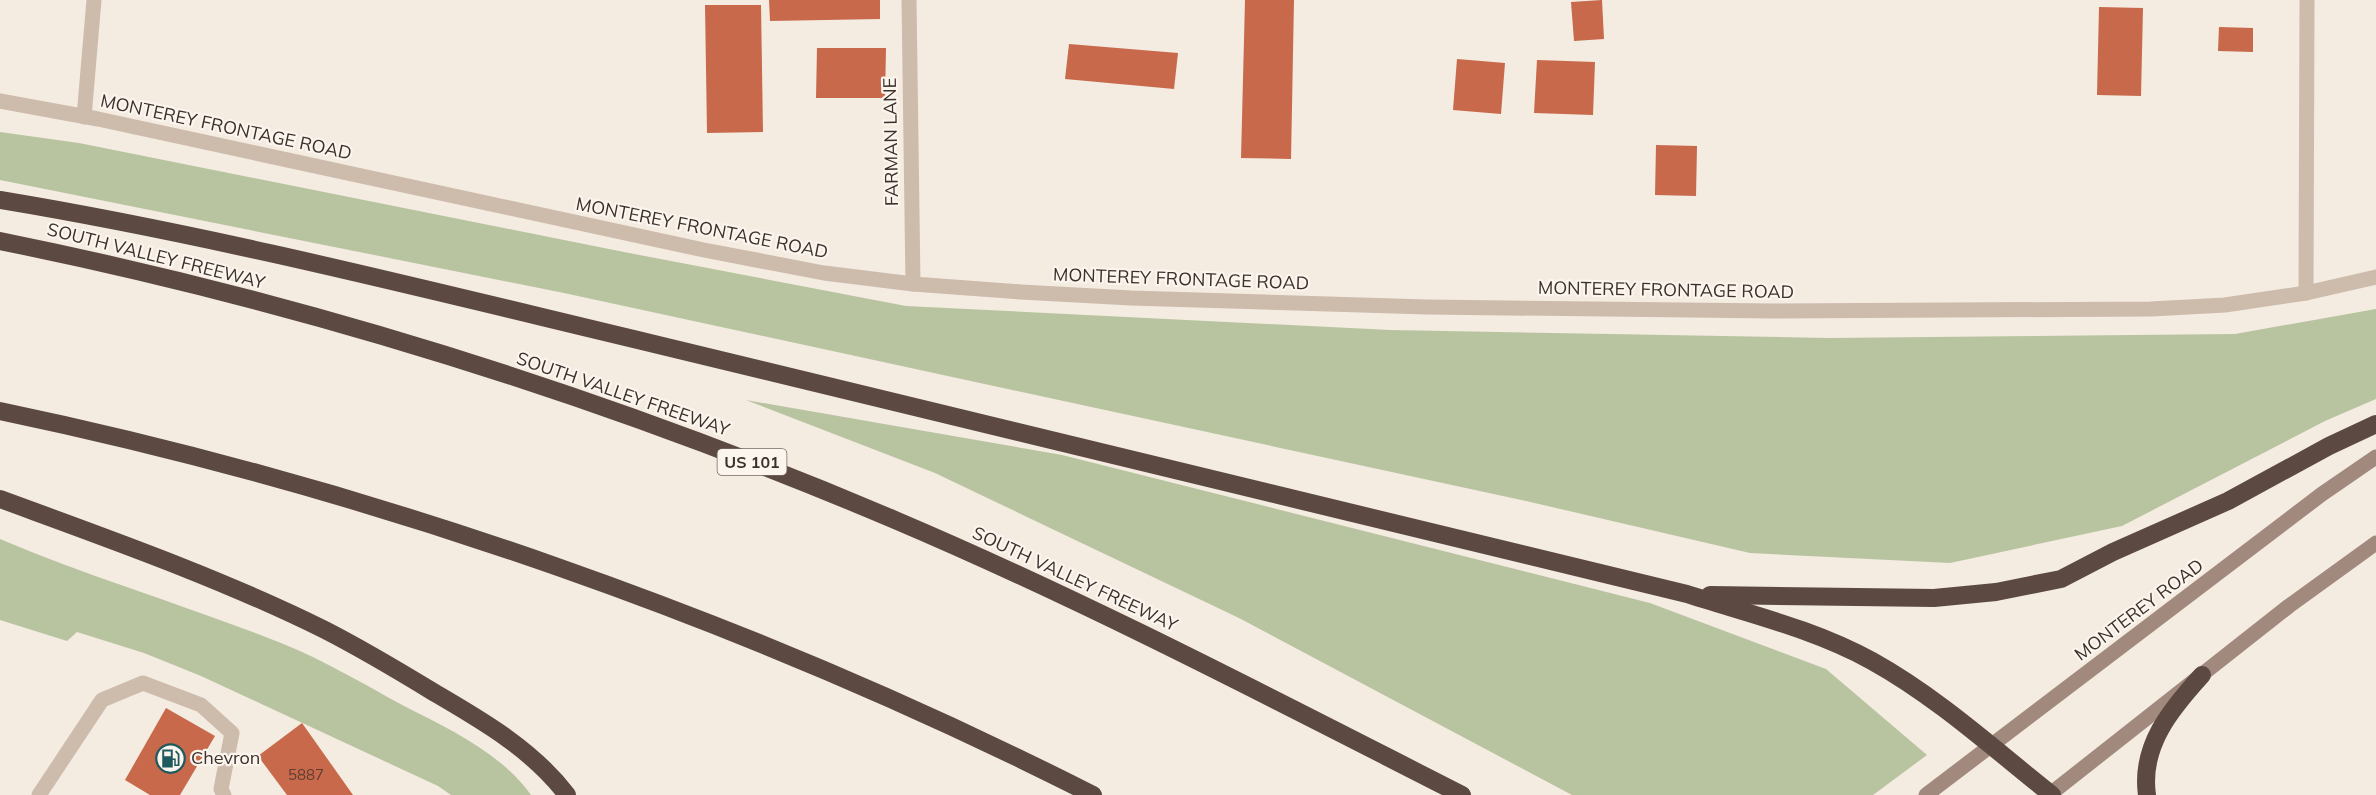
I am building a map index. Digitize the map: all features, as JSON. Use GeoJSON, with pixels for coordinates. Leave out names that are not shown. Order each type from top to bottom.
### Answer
{"type":"FeatureCollection","features":[{"type":"Feature","properties":{"kind":"highway"},"geometry":{"type":"LineString","coordinates":[[0,200],[181,235],[448,295],[881,397],[1687,594],[1803,630],[1872,661],[1949,713],[2050,795]]}},
{"type":"Feature","properties":{"kind":"highway","name":"SOUTH VALLEY FREEWAY"},"geometry":{"type":"LineString","coordinates":[[0,241],[183,283],[387,338],[555,391],[754,463],[894,519],[1098,612],[1462,795]]}},
{"type":"Feature","properties":{"kind":"highway"},"geometry":{"type":"LineString","coordinates":[[0,411],[152,446],[287,483],[428,525],[579,576],[821,670],[998,749],[1093,795]]}},
{"type":"Feature","properties":{"kind":"highway"},"geometry":{"type":"LineString","coordinates":[[1687,594],[1934,598],[1996,592],[2061,579],[2113,552],[2228,501],[2329,446],[2376,424]]}},
{"type":"Feature","properties":{"kind":"highway"},"geometry":{"type":"LineString","coordinates":[[0,499],[219,583],[326,631],[416,681],[512,741],[536,760],[567,795]]}},
{"type":"Feature","properties":{"kind":"highway"},"geometry":{"type":"LineString","coordinates":[[2148,795],[2146,768],[2156,735],[2175,706],[2202,675]]}},
{"type":"Feature","properties":{"kind":"main road","name":"MONTEREY ROAD"},"geometry":{"type":"LineString","coordinates":[[1926,795],[2322,494],[2376,457]]}},
{"type":"Feature","properties":{"kind":"main road"},"geometry":{"type":"LineString","coordinates":[[2050,795],[2289,606],[2376,543]]}},
{"type":"Feature","properties":{"kind":"street"},"geometry":{"type":"LineString","coordinates":[[84,117],[94,0]]}},
{"type":"Feature","properties":{"kind":"street","name":"FARMAN LANE"},"geometry":{"type":"LineString","coordinates":[[909,0],[913,284]]}},
{"type":"Feature","properties":{"kind":"street"},"geometry":{"type":"LineString","coordinates":[[2306,292],[2307,0]]}},
{"type":"Feature","properties":{"kind":"street","name":"MONTEREY FRONTAGE ROAD"},"geometry":{"type":"LineString","coordinates":[[0,101],[704,250],[824,273],[913,284],[1131,298],[1434,308],[1772,311],[2151,309],[2225,304],[2306,292],[2376,277]]}},
{"type":"Feature","properties":{"kind":"street"},"geometry":{"type":"LineString","coordinates":[[39,795],[102,700],[143,683],[201,705],[232,734],[221,789],[224,795]]}},
{"type":"Feature","properties":{"kind":"green space"},"geometry":{"type":"Polygon","coordinates":[[[0,132],[79,143],[906,306],[1390,330],[1830,338],[2235,334],[2376,309],[2376,399],[2325,421],[2122,526],[1950,563],[1750,553],[1526,501],[564,293],[0,180],[0,132]]]}},
{"type":"Feature","properties":{"kind":"green space"},"geometry":{"type":"Polygon","coordinates":[[[746,400],[1062,455],[1650,603],[1826,669],[1927,755],[1873,795],[1572,795],[1239,618],[935,473],[746,400]]]}},
{"type":"Feature","properties":{"kind":"green space"},"geometry":{"type":"Polygon","coordinates":[[[0,539],[281,643],[313,657],[474,744],[505,767],[531,795],[451,795],[438,786],[201,676],[144,653],[77,632],[67,641],[0,620],[0,539]]]}},
{"type":"Feature","properties":{"kind":"building"},"geometry":{"type":"Polygon","coordinates":[[[769,0],[880,0],[880,19],[770,21],[769,0]]]}},
{"type":"Feature","properties":{"kind":"building"},"geometry":{"type":"Polygon","coordinates":[[[1245,0],[1294,0],[1291,159],[1241,158],[1245,0]]]}},
{"type":"Feature","properties":{"kind":"building"},"geometry":{"type":"Polygon","coordinates":[[[1602,0],[1604,39],[1574,41],[1571,2],[1602,0]]]}},
{"type":"Feature","properties":{"kind":"building"},"geometry":{"type":"Polygon","coordinates":[[[705,5],[761,5],[763,132],[707,133],[705,5]]]}},
{"type":"Feature","properties":{"kind":"building"},"geometry":{"type":"Polygon","coordinates":[[[2099,7],[2143,8],[2141,96],[2097,95],[2099,7]]]}},
{"type":"Feature","properties":{"kind":"building"},"geometry":{"type":"Polygon","coordinates":[[[2219,27],[2253,28],[2253,52],[2218,51],[2219,27]]]}},
{"type":"Feature","properties":{"kind":"building"},"geometry":{"type":"Polygon","coordinates":[[[1069,44],[1178,53],[1174,89],[1065,79],[1069,44]]]}},
{"type":"Feature","properties":{"kind":"building"},"geometry":{"type":"Polygon","coordinates":[[[817,48],[886,48],[885,98],[816,98],[817,48]]]}},
{"type":"Feature","properties":{"kind":"building"},"geometry":{"type":"Polygon","coordinates":[[[1457,59],[1505,63],[1501,114],[1453,110],[1457,59]]]}},
{"type":"Feature","properties":{"kind":"building"},"geometry":{"type":"Polygon","coordinates":[[[1537,60],[1595,62],[1593,115],[1534,113],[1537,60]]]}},
{"type":"Feature","properties":{"kind":"building"},"geometry":{"type":"Polygon","coordinates":[[[1656,145],[1697,146],[1696,196],[1655,195],[1656,145]]]}},
{"type":"Feature","properties":{"kind":"building","name":"Chevron"},"geometry":{"type":"Polygon","coordinates":[[[166,708],[215,736],[180,795],[150,795],[125,780],[166,708]]]}},
{"type":"Feature","properties":{"kind":"building"},"geometry":{"type":"Polygon","coordinates":[[[302,723],[353,795],[287,795],[258,756],[302,723]]]}},
{"type":"Feature","properties":{"kind":"place","name":"Chevron"},"geometry":{"type":"Point","coordinates":[170,758]}}]}
